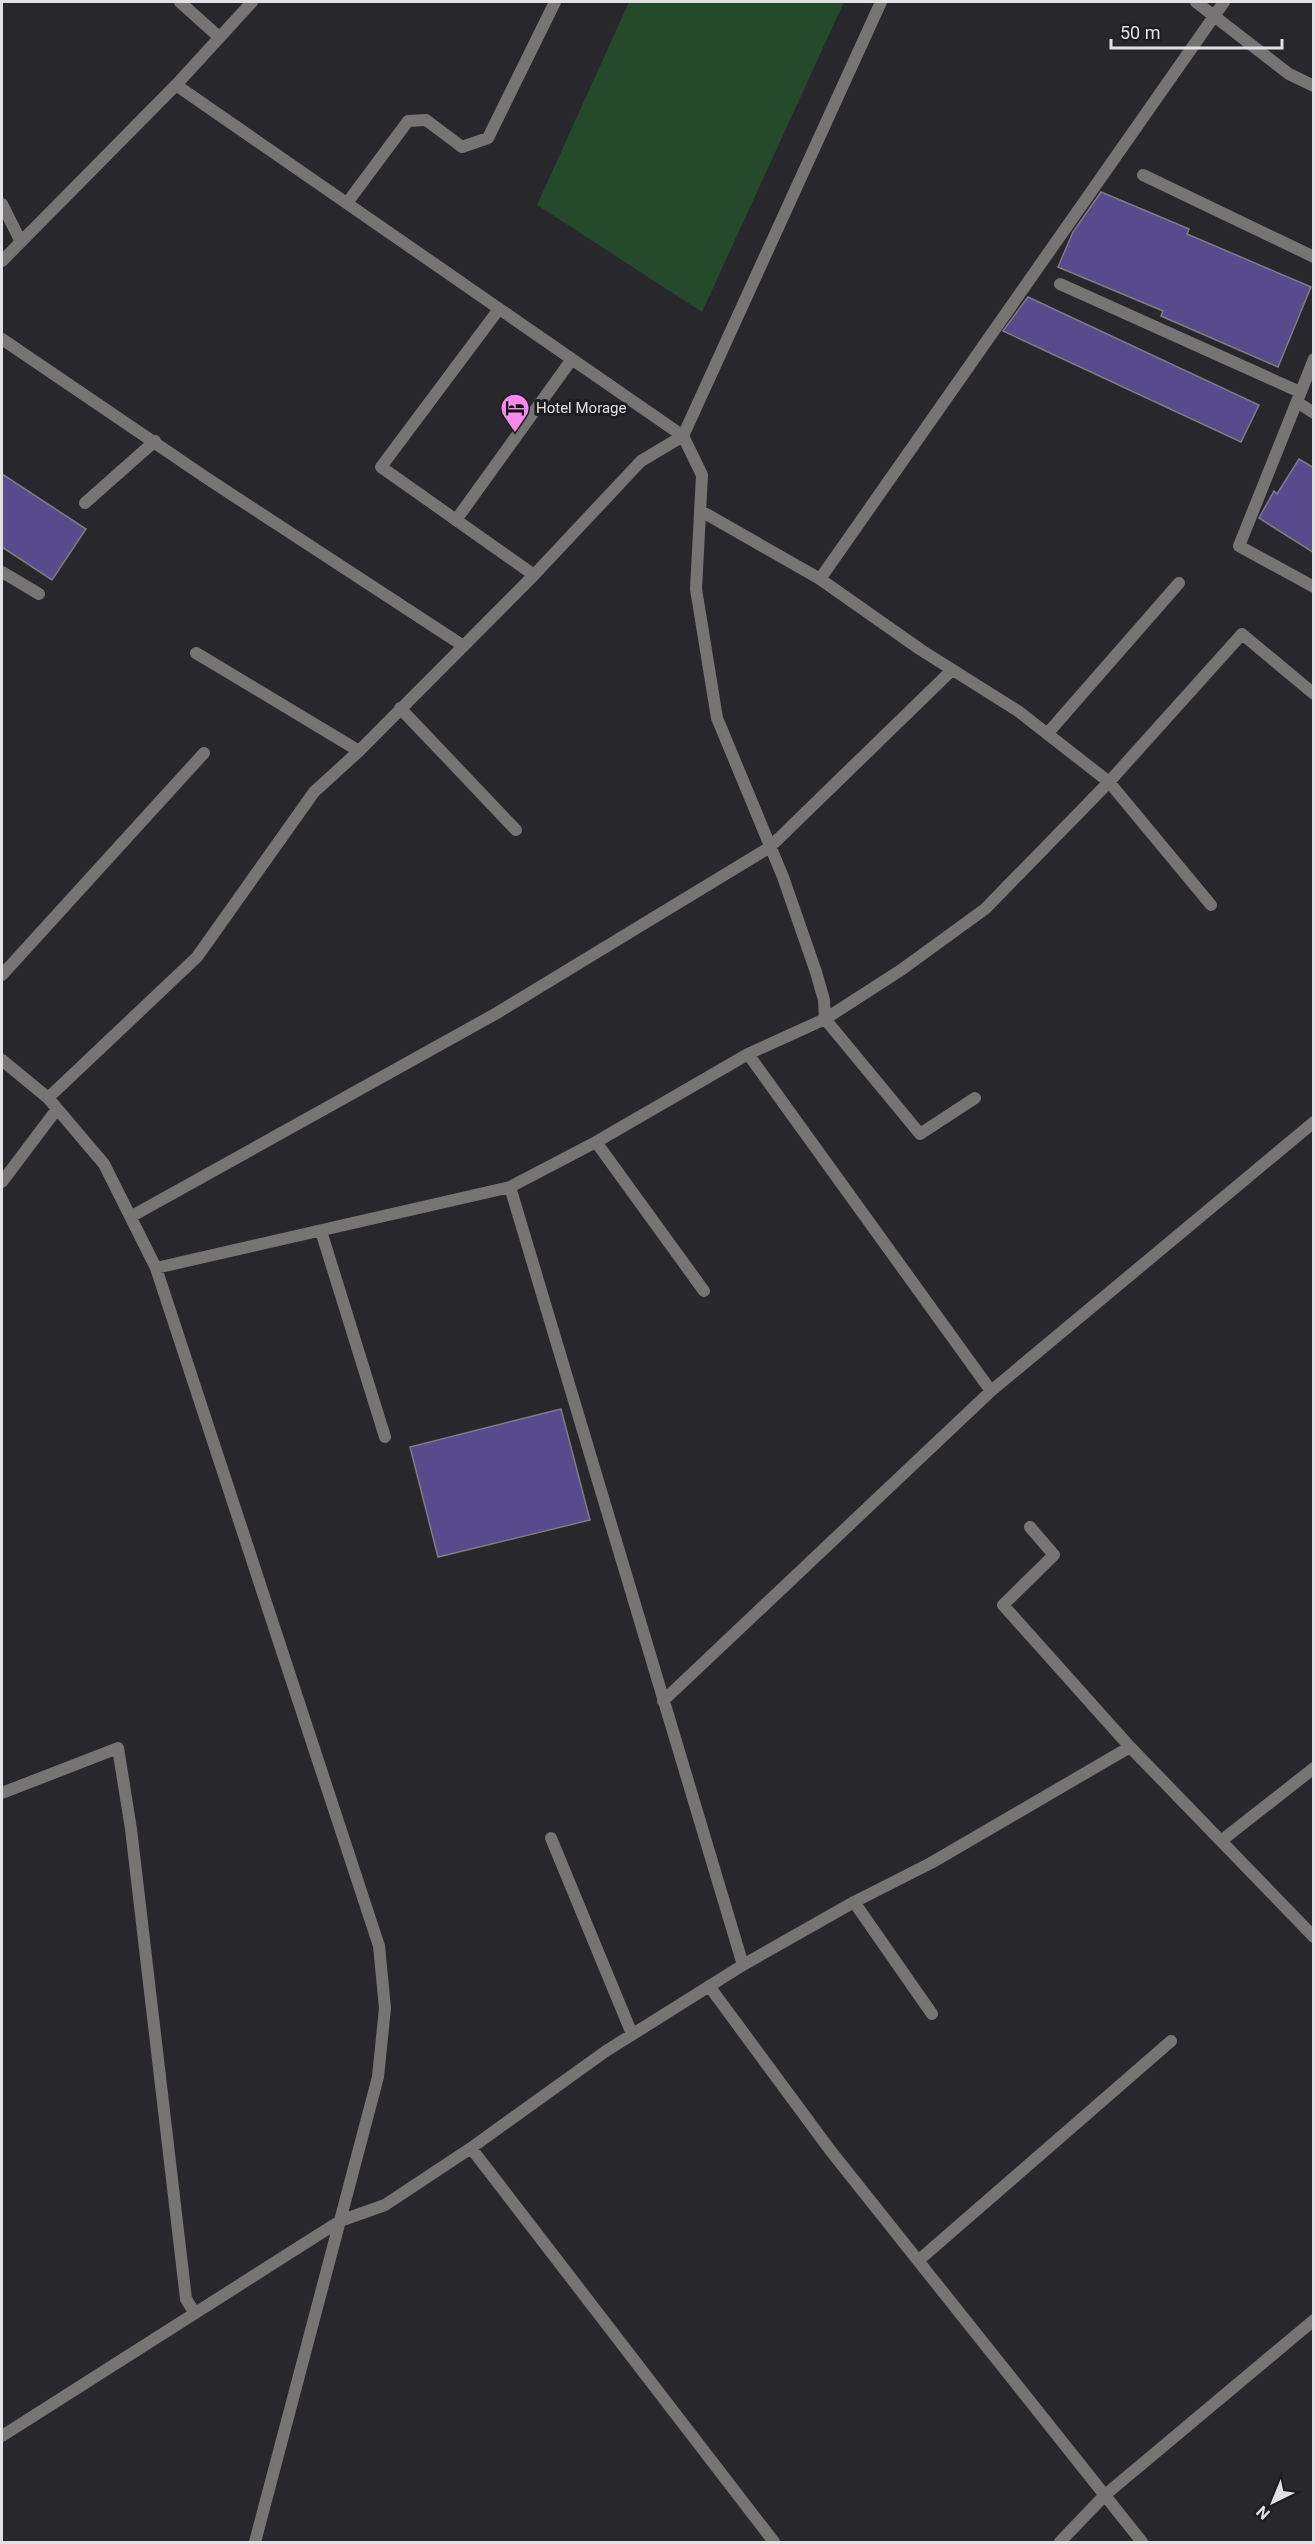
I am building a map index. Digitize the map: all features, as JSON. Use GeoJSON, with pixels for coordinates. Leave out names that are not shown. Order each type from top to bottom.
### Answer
{"type":"FeatureCollection","features":[{"type":"Feature","properties":{"kind":"street"},"geometry":{"type":"LineString","coordinates":[[180,2],[219,38]]}},
{"type":"Feature","properties":{"kind":"street"},"geometry":{"type":"LineString","coordinates":[[2,261],[176,85],[252,2]]}},
{"type":"Feature","properties":{"kind":"street"},"geometry":{"type":"LineString","coordinates":[[347,203],[408,121],[426,120],[462,147],[488,138],[555,2]]}},
{"type":"Feature","properties":{"kind":"street"},"geometry":{"type":"LineString","coordinates":[[48,1098],[197,957],[314,792],[360,751],[462,645],[534,575],[641,461],[683,436],[881,2]]}},
{"type":"Feature","properties":{"kind":"street"},"geometry":{"type":"LineString","coordinates":[[1196,2],[1289,74],[1314,86]]}},
{"type":"Feature","properties":{"kind":"street"},"geometry":{"type":"LineString","coordinates":[[820,579],[1224,2]]}},
{"type":"Feature","properties":{"kind":"street"},"geometry":{"type":"LineString","coordinates":[[176,85],[683,436],[702,475],[696,589],[717,718],[771,847],[816,972],[824,1000],[825,1019],[920,1134],[975,1098]]}},
{"type":"Feature","properties":{"kind":"street"},"geometry":{"type":"LineString","coordinates":[[1143,175],[1314,257]]}},
{"type":"Feature","properties":{"kind":"street"},"geometry":{"type":"LineString","coordinates":[[2,204],[21,242]]}},
{"type":"Feature","properties":{"kind":"street"},"geometry":{"type":"LineString","coordinates":[[1060,284],[1298,397],[1314,413]]}},
{"type":"Feature","properties":{"kind":"street"},"geometry":{"type":"LineString","coordinates":[[499,309],[381,467],[534,575]]}},
{"type":"Feature","properties":{"kind":"street"},"geometry":{"type":"LineString","coordinates":[[2,339],[208,479],[462,645]]}},
{"type":"Feature","properties":{"kind":"street"},"geometry":{"type":"LineString","coordinates":[[1314,358],[1239,546],[1314,587]]}},
{"type":"Feature","properties":{"kind":"street"},"geometry":{"type":"LineString","coordinates":[[456,520],[572,359]]}},
{"type":"Feature","properties":{"kind":"street"},"geometry":{"type":"LineString","coordinates":[[85,503],[155,441]]}},
{"type":"Feature","properties":{"kind":"street"},"geometry":{"type":"LineString","coordinates":[[701,511],[820,579],[952,670],[1018,711],[1110,782],[1211,905]]}},
{"type":"Feature","properties":{"kind":"street"},"geometry":{"type":"LineString","coordinates":[[2,572],[39,594]]}},
{"type":"Feature","properties":{"kind":"street"},"geometry":{"type":"LineString","coordinates":[[1047,734],[1179,583]]}},
{"type":"Feature","properties":{"kind":"street"},"geometry":{"type":"LineString","coordinates":[[156,1268],[510,1187],[596,1142],[748,1054],[825,1019],[901,970],[985,909],[1110,782],[1242,634],[1314,694]]}},
{"type":"Feature","properties":{"kind":"street"},"geometry":{"type":"LineString","coordinates":[[196,653],[360,751]]}},
{"type":"Feature","properties":{"kind":"street"},"geometry":{"type":"LineString","coordinates":[[132,1216],[497,1013],[771,847],[952,670]]}},
{"type":"Feature","properties":{"kind":"street"},"geometry":{"type":"LineString","coordinates":[[400,708],[516,830]]}},
{"type":"Feature","properties":{"kind":"street"},"geometry":{"type":"LineString","coordinates":[[2,975],[204,753]]}},
{"type":"Feature","properties":{"kind":"street"},"geometry":{"type":"LineString","coordinates":[[748,1054],[991,1391]]}},
{"type":"Feature","properties":{"kind":"street"},"geometry":{"type":"LineString","coordinates":[[2,1060],[48,1098],[104,1164],[156,1268],[379,1946],[385,2008],[378,2077],[255,2542]]}},
{"type":"Feature","properties":{"kind":"street"},"geometry":{"type":"LineString","coordinates":[[2,1182],[57,1109]]}},
{"type":"Feature","properties":{"kind":"street"},"geometry":{"type":"LineString","coordinates":[[663,1701],[991,1391],[1314,1122]]}},
{"type":"Feature","properties":{"kind":"street"},"geometry":{"type":"LineString","coordinates":[[596,1142],[704,1291]]}},
{"type":"Feature","properties":{"kind":"street"},"geometry":{"type":"LineString","coordinates":[[510,1187],[743,1965]]}},
{"type":"Feature","properties":{"kind":"street"},"geometry":{"type":"LineString","coordinates":[[321,1231],[384,1437]]}},
{"type":"Feature","properties":{"kind":"street"},"geometry":{"type":"LineString","coordinates":[[1030,1527],[1054,1556],[1003,1605],[1130,1747],[1314,1937]]}},
{"type":"Feature","properties":{"kind":"street"},"geometry":{"type":"LineString","coordinates":[[2,2436],[340,2221],[385,2205],[471,2148],[632,2034],[743,1965],[854,1902],[931,1863],[1130,1747]]}},
{"type":"Feature","properties":{"kind":"street"},"geometry":{"type":"LineString","coordinates":[[2,1793],[118,1748],[130,1829],[186,2299],[194,2312]]}},
{"type":"Feature","properties":{"kind":"street"},"geometry":{"type":"LineString","coordinates":[[1221,1841],[1314,1768]]}},
{"type":"Feature","properties":{"kind":"street"},"geometry":{"type":"LineString","coordinates":[[551,1838],[632,2034]]}},
{"type":"Feature","properties":{"kind":"street"},"geometry":{"type":"LineString","coordinates":[[854,1902],[932,2014]]}},
{"type":"Feature","properties":{"kind":"street"},"geometry":{"type":"LineString","coordinates":[[710,1986],[830,2150],[1142,2542]]}},
{"type":"Feature","properties":{"kind":"street"},"geometry":{"type":"LineString","coordinates":[[919,2259],[1171,2041]]}},
{"type":"Feature","properties":{"kind":"street"},"geometry":{"type":"LineString","coordinates":[[471,2148],[774,2542]]}},
{"type":"Feature","properties":{"kind":"street"},"geometry":{"type":"LineString","coordinates":[[1060,2542],[1105,2495],[1314,2320]]}},
{"type":"Feature","properties":{"kind":"green space"},"geometry":{"type":"Polygon","coordinates":[[[629,2],[844,2],[702,312],[537,205],[629,2]]]}},
{"type":"Feature","properties":{"kind":"building"},"geometry":{"type":"Polygon","coordinates":[[[1101,192],[1189,229],[1187,234],[1311,287],[1278,367],[1161,316],[1163,311],[1058,267],[1073,232],[1101,192]]]}},
{"type":"Feature","properties":{"kind":"building"},"geometry":{"type":"Polygon","coordinates":[[[1028,297],[1259,405],[1241,442],[1003,331],[1028,297]]]}},
{"type":"Feature","properties":{"kind":"building"},"geometry":{"type":"Polygon","coordinates":[[[1299,459],[1314,468],[1314,553],[1259,518],[1274,491],[1277,494],[1299,459]]]}},
{"type":"Feature","properties":{"kind":"building"},"geometry":{"type":"Polygon","coordinates":[[[2,474],[86,529],[52,580],[2,547],[2,474]]]}},
{"type":"Feature","properties":{"kind":"building"},"geometry":{"type":"Polygon","coordinates":[[[561,1409],[590,1520],[438,1557],[410,1447],[561,1409]]]}},
{"type":"Feature","properties":{"kind":"place","name":"Hotel Morage"},"geometry":{"type":"Point","coordinates":[515,434]}}]}
